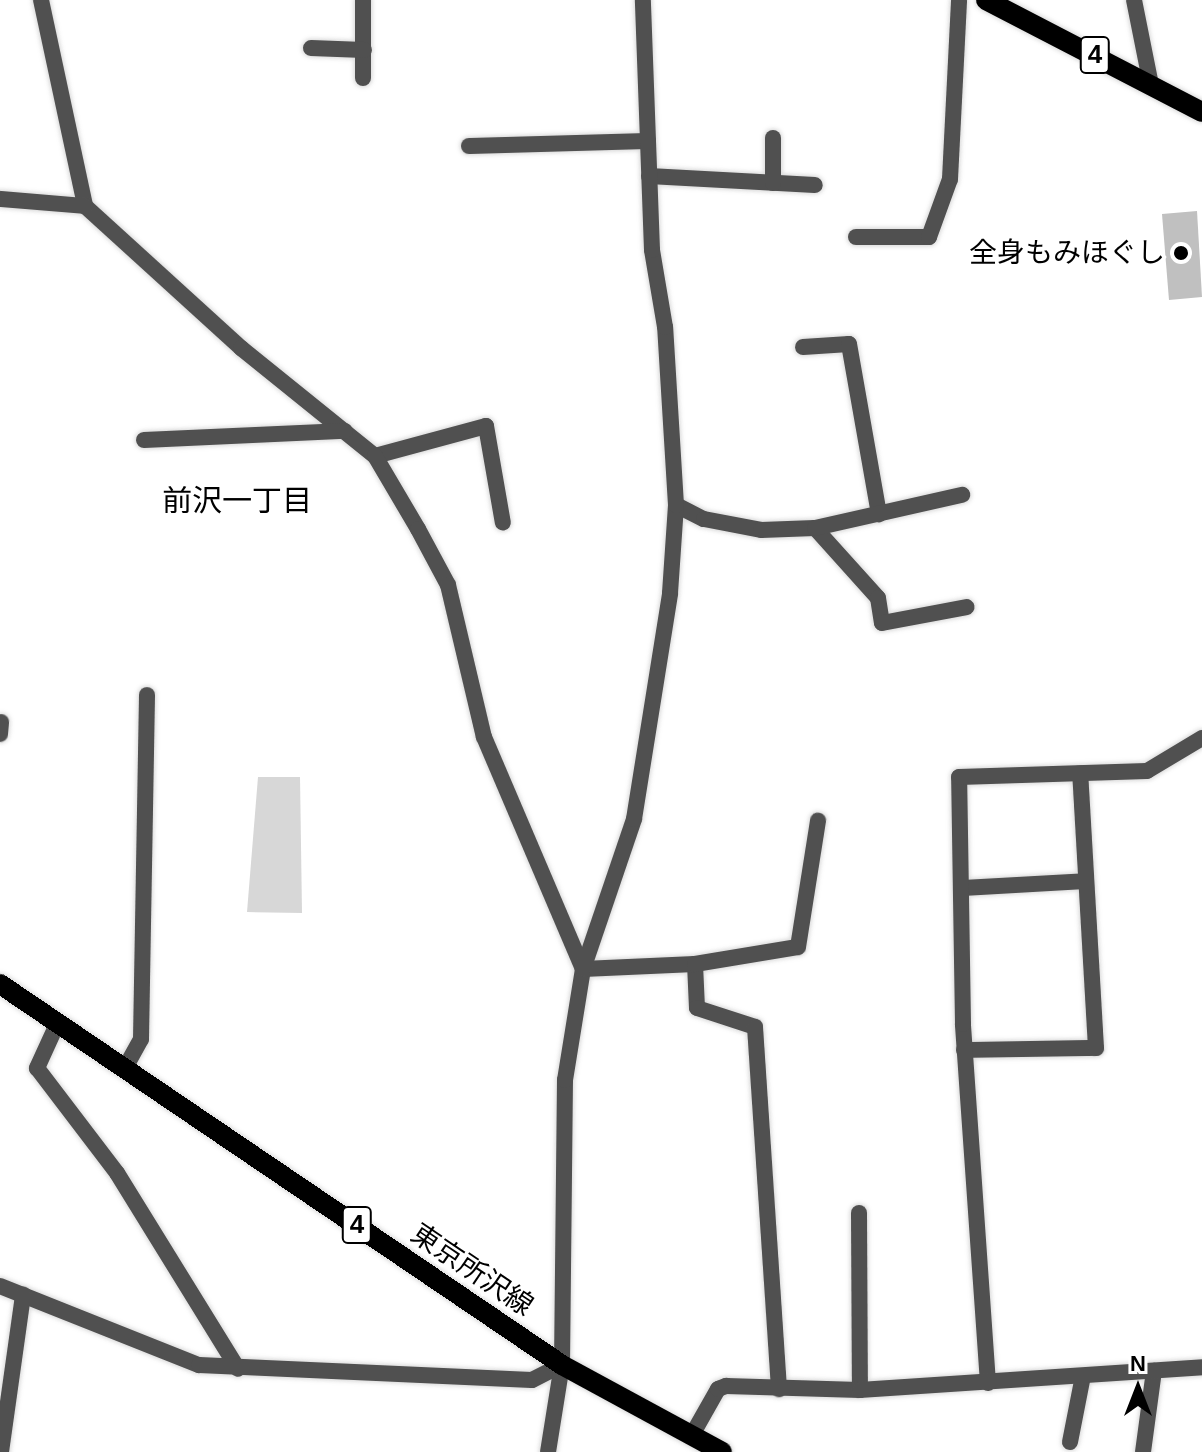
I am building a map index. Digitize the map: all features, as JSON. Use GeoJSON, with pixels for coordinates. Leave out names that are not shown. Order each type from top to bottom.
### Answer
{"type":"FeatureCollection","features":[{"type":"Feature","properties":{"kind":"main road","name":"4"},"geometry":{"type":"LineString","coordinates":[[986,0],[1202,112]]}},
{"type":"Feature","properties":{"kind":"main road","name":"東京所沢線"},"geometry":{"type":"LineString","coordinates":[[0,984],[562,1365],[722,1452]]}},
{"type":"Feature","properties":{"kind":"street"},"geometry":{"type":"LineString","coordinates":[[41,0],[85,206],[241,348],[375,456],[448,585],[484,737],[583,969]]}},
{"type":"Feature","properties":{"kind":"street"},"geometry":{"type":"LineString","coordinates":[[363,0],[363,78]]}},
{"type":"Feature","properties":{"kind":"street"},"geometry":{"type":"LineString","coordinates":[[548,1452],[562,1365],[565,1080],[583,969],[634,819],[647,756],[670,593],[676,505],[649,176],[643,0]]}},
{"type":"Feature","properties":{"kind":"street"},"geometry":{"type":"LineString","coordinates":[[856,237],[929,237],[950,179],[959,0]]}},
{"type":"Feature","properties":{"kind":"street"},"geometry":{"type":"LineString","coordinates":[[1134,0],[1151,85]]}},
{"type":"Feature","properties":{"kind":"street"},"geometry":{"type":"LineString","coordinates":[[311,48],[364,50]]}},
{"type":"Feature","properties":{"kind":"street"},"geometry":{"type":"LineString","coordinates":[[773,138],[773,183]]}},
{"type":"Feature","properties":{"kind":"street"},"geometry":{"type":"LineString","coordinates":[[469,146],[648,141]]}},
{"type":"Feature","properties":{"kind":"street"},"geometry":{"type":"LineString","coordinates":[[649,176],[815,185]]}},
{"type":"Feature","properties":{"kind":"street"},"geometry":{"type":"LineString","coordinates":[[0,199],[85,206]]}},
{"type":"Feature","properties":{"kind":"street"},"geometry":{"type":"LineString","coordinates":[[803,347],[849,344],[879,514]]}},
{"type":"Feature","properties":{"kind":"street"},"geometry":{"type":"LineString","coordinates":[[375,456],[486,426],[503,523]]}},
{"type":"Feature","properties":{"kind":"street"},"geometry":{"type":"LineString","coordinates":[[144,440],[345,431]]}},
{"type":"Feature","properties":{"kind":"street"},"geometry":{"type":"LineString","coordinates":[[676,505],[704,519],[761,530],[815,528],[962,495]]}},
{"type":"Feature","properties":{"kind":"street"},"geometry":{"type":"LineString","coordinates":[[815,528],[878,598],[882,623],[967,607]]}},
{"type":"Feature","properties":{"kind":"street"},"geometry":{"type":"LineString","coordinates":[[125,1068],[141,1039],[147,695]]}},
{"type":"Feature","properties":{"kind":"street"},"geometry":{"type":"LineString","coordinates":[[0,734],[1,722]]}},
{"type":"Feature","properties":{"kind":"street"},"geometry":{"type":"LineString","coordinates":[[988,1383],[964,1050],[959,777],[1147,771],[1202,738]]}},
{"type":"Feature","properties":{"kind":"street"},"geometry":{"type":"LineString","coordinates":[[964,1050],[1096,1048],[1080,773]]}},
{"type":"Feature","properties":{"kind":"street"},"geometry":{"type":"LineString","coordinates":[[583,969],[695,964],[798,947],[818,821]]}},
{"type":"Feature","properties":{"kind":"street"},"geometry":{"type":"LineString","coordinates":[[962,888],[1086,881]]}},
{"type":"Feature","properties":{"kind":"street"},"geometry":{"type":"LineString","coordinates":[[695,964],[697,1008],[755,1027],[779,1389]]}},
{"type":"Feature","properties":{"kind":"street"},"geometry":{"type":"LineString","coordinates":[[58,1022],[37,1068],[117,1173],[238,1369]]}},
{"type":"Feature","properties":{"kind":"street"},"geometry":{"type":"LineString","coordinates":[[859,1213],[860,1390]]}},
{"type":"Feature","properties":{"kind":"street"},"geometry":{"type":"LineString","coordinates":[[0,1286],[199,1365],[532,1380],[562,1365]]}},
{"type":"Feature","properties":{"kind":"street"},"geometry":{"type":"LineString","coordinates":[[1,1452],[23,1295]]}},
{"type":"Feature","properties":{"kind":"street"},"geometry":{"type":"LineString","coordinates":[[692,1435],[718,1389],[860,1390],[1202,1367]]}},
{"type":"Feature","properties":{"kind":"street"},"geometry":{"type":"LineString","coordinates":[[1143,1452],[1154,1371]]}},
{"type":"Feature","properties":{"kind":"street"},"geometry":{"type":"LineString","coordinates":[[1070,1442],[1083,1376]]}},
{"type":"Feature","properties":{"kind":"shaded area"},"geometry":{"type":"Polygon","coordinates":[[[258,777],[300,777],[302,913],[247,912],[258,777]]]}},
{"type":"Feature","properties":{"kind":"building"},"geometry":{"type":"Polygon","coordinates":[[[1197,211],[1202,297],[1169,300],[1162,214],[1197,211]]]}},
{"type":"Feature","properties":{"kind":"place","name":"全身もみほぐし"},"geometry":{"type":"Point","coordinates":[1181,253]}},
{"type":"Feature","properties":{"kind":"district","name":"前沢一丁目"},"geometry":{"type":"Point","coordinates":[237,501]}}]}
